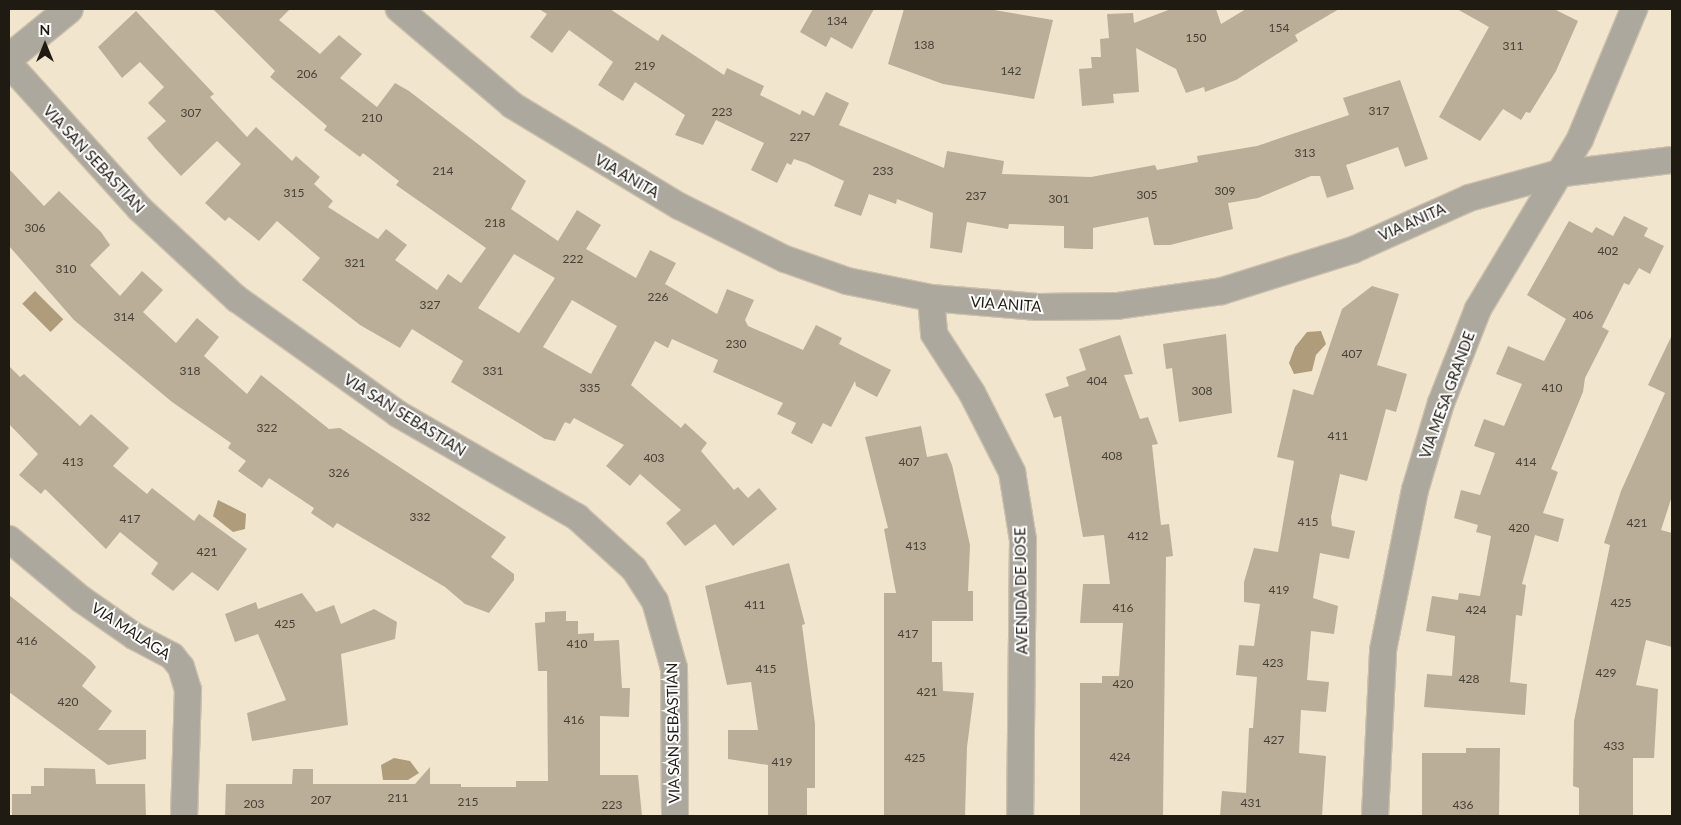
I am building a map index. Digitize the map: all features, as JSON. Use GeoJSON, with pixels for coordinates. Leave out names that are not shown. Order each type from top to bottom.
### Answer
{"type":"FeatureCollection","features":[{"type":"Feature","properties":{"kind":"street"},"geometry":{"type":"LineString","coordinates":[[9,58],[69,9]]}},
{"type":"Feature","properties":{"kind":"street","name":"VIA ANITA"},"geometry":{"type":"LineString","coordinates":[[399,9],[512,105],[679,206],[785,259],[847,281],[931,298],[1038,307],[1117,306],[1222,291],[1352,250],[1468,198],[1556,174],[1672,160]]}},
{"type":"Feature","properties":{"kind":"street","name":"VIA MESA GRANDE"},"geometry":{"type":"LineString","coordinates":[[1375,816],[1383,650],[1415,490],[1441,403],[1478,310],[1556,174],[1580,139],[1634,9]]}},
{"type":"Feature","properties":{"kind":"street","name":"VIA SAN SEBASTIAN"},"geometry":{"type":"LineString","coordinates":[[9,64],[140,209],[237,299],[398,414],[577,518],[634,569],[655,602],[674,668],[674,816]]}},
{"type":"Feature","properties":{"kind":"street","name":"AVENIDA DE JOSE"},"geometry":{"type":"LineString","coordinates":[[931,298],[934,334],[972,393],[1012,472],[1023,540],[1020,816]]}},
{"type":"Feature","properties":{"kind":"street","name":"VIA MALAGA"},"geometry":{"type":"LineString","coordinates":[[9,539],[82,599],[134,636],[172,656],[181,667],[188,690],[184,816]]}},
{"type":"Feature","properties":{"kind":"shaded area"},"geometry":{"type":"Polygon","coordinates":[[[35,291],[63,319],[51,332],[22,304],[35,291]]]}},
{"type":"Feature","properties":{"kind":"shaded area"},"geometry":{"type":"Polygon","coordinates":[[[1321,331],[1326,344],[1316,355],[1312,371],[1294,374],[1289,363],[1295,347],[1307,332],[1321,331]]]}},
{"type":"Feature","properties":{"kind":"shaded area"},"geometry":{"type":"Polygon","coordinates":[[[218,500],[246,514],[245,529],[233,532],[213,516],[218,500]]]}},
{"type":"Feature","properties":{"kind":"shaded area"},"geometry":{"type":"Polygon","coordinates":[[[394,758],[410,761],[419,773],[408,780],[383,780],[381,765],[394,758]]]}},
{"type":"Feature","properties":{"kind":"building"},"geometry":{"type":"Polygon","coordinates":[[[213,9],[290,9],[279,20],[320,54],[339,35],[362,54],[340,78],[377,107],[395,83],[409,91],[526,181],[511,209],[558,241],[577,210],[601,225],[586,249],[636,278],[650,250],[676,263],[665,284],[717,314],[727,289],[754,300],[745,320],[748,326],[803,350],[816,325],[842,338],[839,344],[891,370],[877,397],[856,386],[855,381],[831,427],[823,423],[812,444],[791,433],[796,423],[777,414],[783,403],[713,372],[718,360],[672,339],[668,348],[655,341],[631,385],[681,428],[685,423],[707,443],[701,451],[734,490],[738,487],[748,498],[759,488],[777,509],[733,546],[715,524],[685,546],[666,523],[681,510],[640,474],[630,486],[606,466],[624,445],[574,418],[570,424],[565,422],[555,441],[545,439],[451,382],[463,361],[412,329],[400,348],[360,325],[302,280],[320,258],[277,221],[259,241],[229,217],[225,221],[205,203],[241,164],[217,141],[181,176],[147,138],[166,121],[148,103],[164,87],[140,62],[122,78],[98,47],[136,11],[214,94],[210,97],[247,137],[256,127],[292,161],[296,156],[320,177],[314,184],[333,201],[328,207],[378,239],[386,229],[407,245],[395,260],[437,290],[448,274],[461,283],[486,248],[396,185],[399,181],[363,153],[360,157],[324,130],[327,126],[270,77],[275,71],[213,9]],[[514,254],[478,308],[519,333],[555,278],[514,254]],[[572,300],[543,347],[591,374],[617,326],[572,300]]]}},
{"type":"Feature","properties":{"kind":"building"},"geometry":{"type":"Polygon","coordinates":[[[539,9],[610,9],[658,41],[662,34],[724,75],[727,68],[764,86],[760,95],[800,115],[802,110],[814,116],[826,92],[849,103],[839,125],[944,168],[947,151],[1004,161],[1002,174],[1091,177],[1155,165],[1157,170],[1198,162],[1197,156],[1257,146],[1349,115],[1343,98],[1400,80],[1428,159],[1405,167],[1398,147],[1346,165],[1354,189],[1327,198],[1320,176],[1311,176],[1258,198],[1228,203],[1233,229],[1170,245],[1154,245],[1148,217],[1093,228],[1093,249],[1064,248],[1064,226],[1009,224],[1008,229],[967,222],[962,253],[930,248],[933,213],[897,199],[896,204],[869,194],[861,216],[834,206],[844,181],[794,159],[791,165],[787,163],[777,183],[751,170],[764,143],[716,120],[703,145],[675,135],[685,115],[635,82],[623,101],[598,85],[613,62],[569,30],[552,53],[530,37],[547,14],[539,9]]]}},
{"type":"Feature","properties":{"kind":"building"},"geometry":{"type":"Polygon","coordinates":[[[813,9],[874,9],[852,49],[831,37],[826,47],[800,32],[813,9]]]}},
{"type":"Feature","properties":{"kind":"building"},"geometry":{"type":"Polygon","coordinates":[[[904,9],[988,9],[1053,20],[1034,99],[943,84],[888,64],[904,9]]]}},
{"type":"Feature","properties":{"kind":"building"},"geometry":{"type":"Polygon","coordinates":[[[1171,9],[1216,9],[1221,24],[1246,9],[1339,9],[1295,35],[1298,41],[1236,80],[1205,92],[1204,87],[1186,93],[1176,69],[1136,48],[1139,92],[1113,94],[1114,103],[1082,106],[1079,69],[1092,68],[1091,57],[1101,57],[1100,39],[1109,38],[1107,14],[1133,13],[1134,23],[1171,9]]]}},
{"type":"Feature","properties":{"kind":"building"},"geometry":{"type":"Polygon","coordinates":[[[1457,9],[1554,9],[1578,21],[1556,71],[1530,113],[1526,112],[1521,120],[1503,109],[1480,141],[1439,117],[1489,27],[1457,9]]]}},
{"type":"Feature","properties":{"kind":"building"},"geometry":{"type":"Polygon","coordinates":[[[9,169],[44,206],[59,191],[101,232],[110,245],[90,265],[120,296],[142,271],[163,290],[143,312],[176,343],[197,318],[219,337],[204,356],[247,394],[261,375],[329,429],[340,428],[506,537],[491,557],[514,574],[514,580],[489,613],[465,604],[445,587],[337,523],[333,528],[311,513],[314,508],[269,478],[262,488],[238,471],[246,461],[228,448],[231,443],[172,402],[74,320],[9,246],[9,169]]]}},
{"type":"Feature","properties":{"kind":"building"},"geometry":{"type":"Polygon","coordinates":[[[1624,216],[1648,228],[1644,236],[1664,246],[1650,274],[1639,268],[1629,285],[1624,283],[1602,327],[1609,331],[1585,378],[1583,392],[1551,469],[1558,472],[1543,513],[1564,519],[1558,542],[1535,535],[1522,584],[1526,585],[1522,616],[1516,615],[1510,682],[1527,684],[1525,715],[1424,707],[1427,674],[1452,676],[1455,636],[1426,631],[1432,596],[1458,600],[1459,593],[1480,596],[1491,536],[1476,532],[1478,525],[1454,518],[1461,490],[1480,495],[1495,453],[1474,446],[1484,419],[1504,426],[1522,384],[1496,374],[1508,346],[1544,361],[1566,319],[1527,295],[1569,221],[1592,233],[1596,227],[1613,236],[1624,216]]]}},
{"type":"Feature","properties":{"kind":"building"},"geometry":{"type":"Polygon","coordinates":[[[1372,286],[1399,294],[1377,365],[1407,374],[1396,412],[1386,409],[1367,481],[1340,474],[1331,517],[1332,526],[1355,531],[1349,559],[1320,553],[1313,598],[1338,606],[1334,634],[1311,631],[1307,680],[1329,682],[1326,712],[1301,710],[1299,753],[1326,756],[1322,816],[1220,816],[1222,791],[1246,793],[1249,728],[1253,728],[1257,677],[1236,675],[1239,645],[1254,646],[1260,604],[1244,602],[1244,582],[1254,548],[1278,552],[1294,461],[1277,457],[1293,389],[1313,395],[1342,309],[1372,286]]]}},
{"type":"Feature","properties":{"kind":"building"},"geometry":{"type":"Polygon","coordinates":[[[1226,334],[1232,413],[1179,422],[1172,368],[1166,369],[1163,344],[1226,334]]]}},
{"type":"Feature","properties":{"kind":"building"},"geometry":{"type":"Polygon","coordinates":[[[1120,335],[1133,374],[1124,375],[1140,419],[1148,417],[1158,444],[1152,445],[1161,525],[1169,524],[1173,556],[1166,557],[1163,816],[1080,816],[1080,683],[1102,683],[1102,676],[1119,676],[1123,623],[1080,623],[1083,584],[1110,584],[1104,535],[1083,537],[1061,416],[1054,418],[1045,394],[1069,386],[1066,377],[1086,370],[1079,349],[1120,335]]]}},
{"type":"Feature","properties":{"kind":"building"},"geometry":{"type":"Polygon","coordinates":[[[1672,335],[1672,496],[1661,530],[1672,533],[1672,647],[1646,640],[1636,685],[1658,689],[1654,758],[1633,758],[1633,816],[1579,816],[1579,788],[1573,786],[1574,721],[1610,545],[1604,543],[1621,491],[1665,393],[1648,385],[1672,335]]]}},
{"type":"Feature","properties":{"kind":"building"},"geometry":{"type":"Polygon","coordinates":[[[9,366],[20,377],[24,374],[80,426],[91,414],[129,448],[113,466],[147,494],[152,488],[194,521],[199,514],[247,549],[218,591],[192,572],[173,591],[151,574],[158,563],[120,532],[106,549],[45,489],[41,494],[19,475],[38,454],[9,424],[9,366]]]}},
{"type":"Feature","properties":{"kind":"building"},"geometry":{"type":"Polygon","coordinates":[[[921,426],[927,457],[947,453],[952,465],[970,545],[968,591],[973,591],[973,621],[932,621],[932,662],[942,662],[943,691],[974,693],[967,747],[965,816],[884,816],[884,593],[896,593],[884,529],[888,528],[865,437],[921,426]]]}},
{"type":"Feature","properties":{"kind":"building"},"geometry":{"type":"Polygon","coordinates":[[[789,563],[805,624],[802,625],[815,724],[815,788],[807,788],[807,816],[768,816],[768,765],[728,759],[728,730],[758,730],[751,682],[727,685],[705,586],[789,563]]]}},
{"type":"Feature","properties":{"kind":"building"},"geometry":{"type":"Polygon","coordinates":[[[302,593],[316,612],[334,605],[341,624],[374,609],[397,622],[395,639],[341,654],[348,725],[252,741],[247,713],[286,700],[258,634],[235,642],[225,614],[256,602],[258,609],[302,593]]]}},
{"type":"Feature","properties":{"kind":"building"},"geometry":{"type":"Polygon","coordinates":[[[9,595],[91,661],[96,667],[82,686],[112,711],[98,730],[146,730],[146,759],[108,765],[9,692],[9,595]]]}},
{"type":"Feature","properties":{"kind":"building"},"geometry":{"type":"Polygon","coordinates":[[[566,611],[566,621],[578,621],[578,634],[594,633],[594,641],[619,640],[622,688],[630,688],[629,717],[600,716],[600,775],[638,775],[642,816],[225,816],[226,784],[292,784],[293,769],[313,769],[313,784],[415,784],[430,767],[430,784],[461,784],[461,787],[516,787],[516,781],[548,781],[547,671],[538,671],[535,623],[545,622],[545,612],[566,611]]]}},
{"type":"Feature","properties":{"kind":"building"},"geometry":{"type":"Polygon","coordinates":[[[1466,748],[1500,748],[1499,816],[1422,816],[1422,753],[1466,753],[1466,748]]]}},
{"type":"Feature","properties":{"kind":"building"},"geometry":{"type":"Polygon","coordinates":[[[44,768],[95,769],[96,784],[145,784],[146,816],[12,816],[12,794],[31,794],[31,786],[44,786],[44,768]]]}}]}
